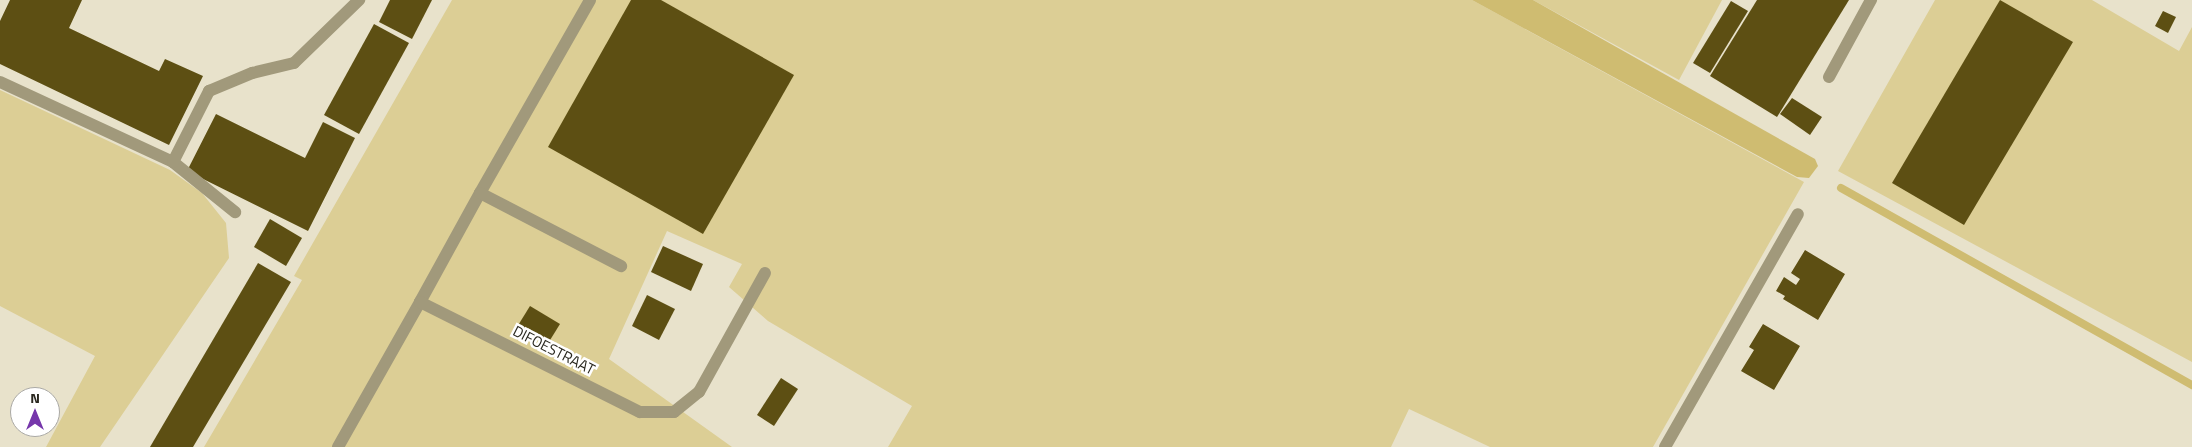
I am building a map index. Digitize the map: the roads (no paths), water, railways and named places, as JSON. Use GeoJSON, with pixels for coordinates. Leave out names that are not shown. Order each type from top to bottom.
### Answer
{"type":"FeatureCollection","features":[{"type":"Feature","properties":{"kind":"lane"},"geometry":{"type":"LineString","coordinates":[[174,162],[209,91],[252,73],[294,63],[359,0]]}},
{"type":"Feature","properties":{"kind":"lane"},"geometry":{"type":"LineString","coordinates":[[338,447],[590,0]]}},
{"type":"Feature","properties":{"kind":"lane"},"geometry":{"type":"LineString","coordinates":[[1829,77],[1871,0]]}},
{"type":"Feature","properties":{"kind":"lane"},"geometry":{"type":"LineString","coordinates":[[0,82],[174,162],[235,212]]}},
{"type":"Feature","properties":{"kind":"lane"},"geometry":{"type":"LineString","coordinates":[[480,193],[620,266]]}},
{"type":"Feature","properties":{"kind":"lane"},"geometry":{"type":"LineString","coordinates":[[1665,447],[1798,214]]}},
{"type":"Feature","properties":{"kind":"lane","name":"DIFOESTRAAT"},"geometry":{"type":"LineString","coordinates":[[420,302],[640,412],[674,412],[699,392],[765,273]]}},
{"type":"Feature","properties":{"kind":"waterway"},"geometry":{"type":"LineString","coordinates":[[1841,188],[2192,385]]}}]}
